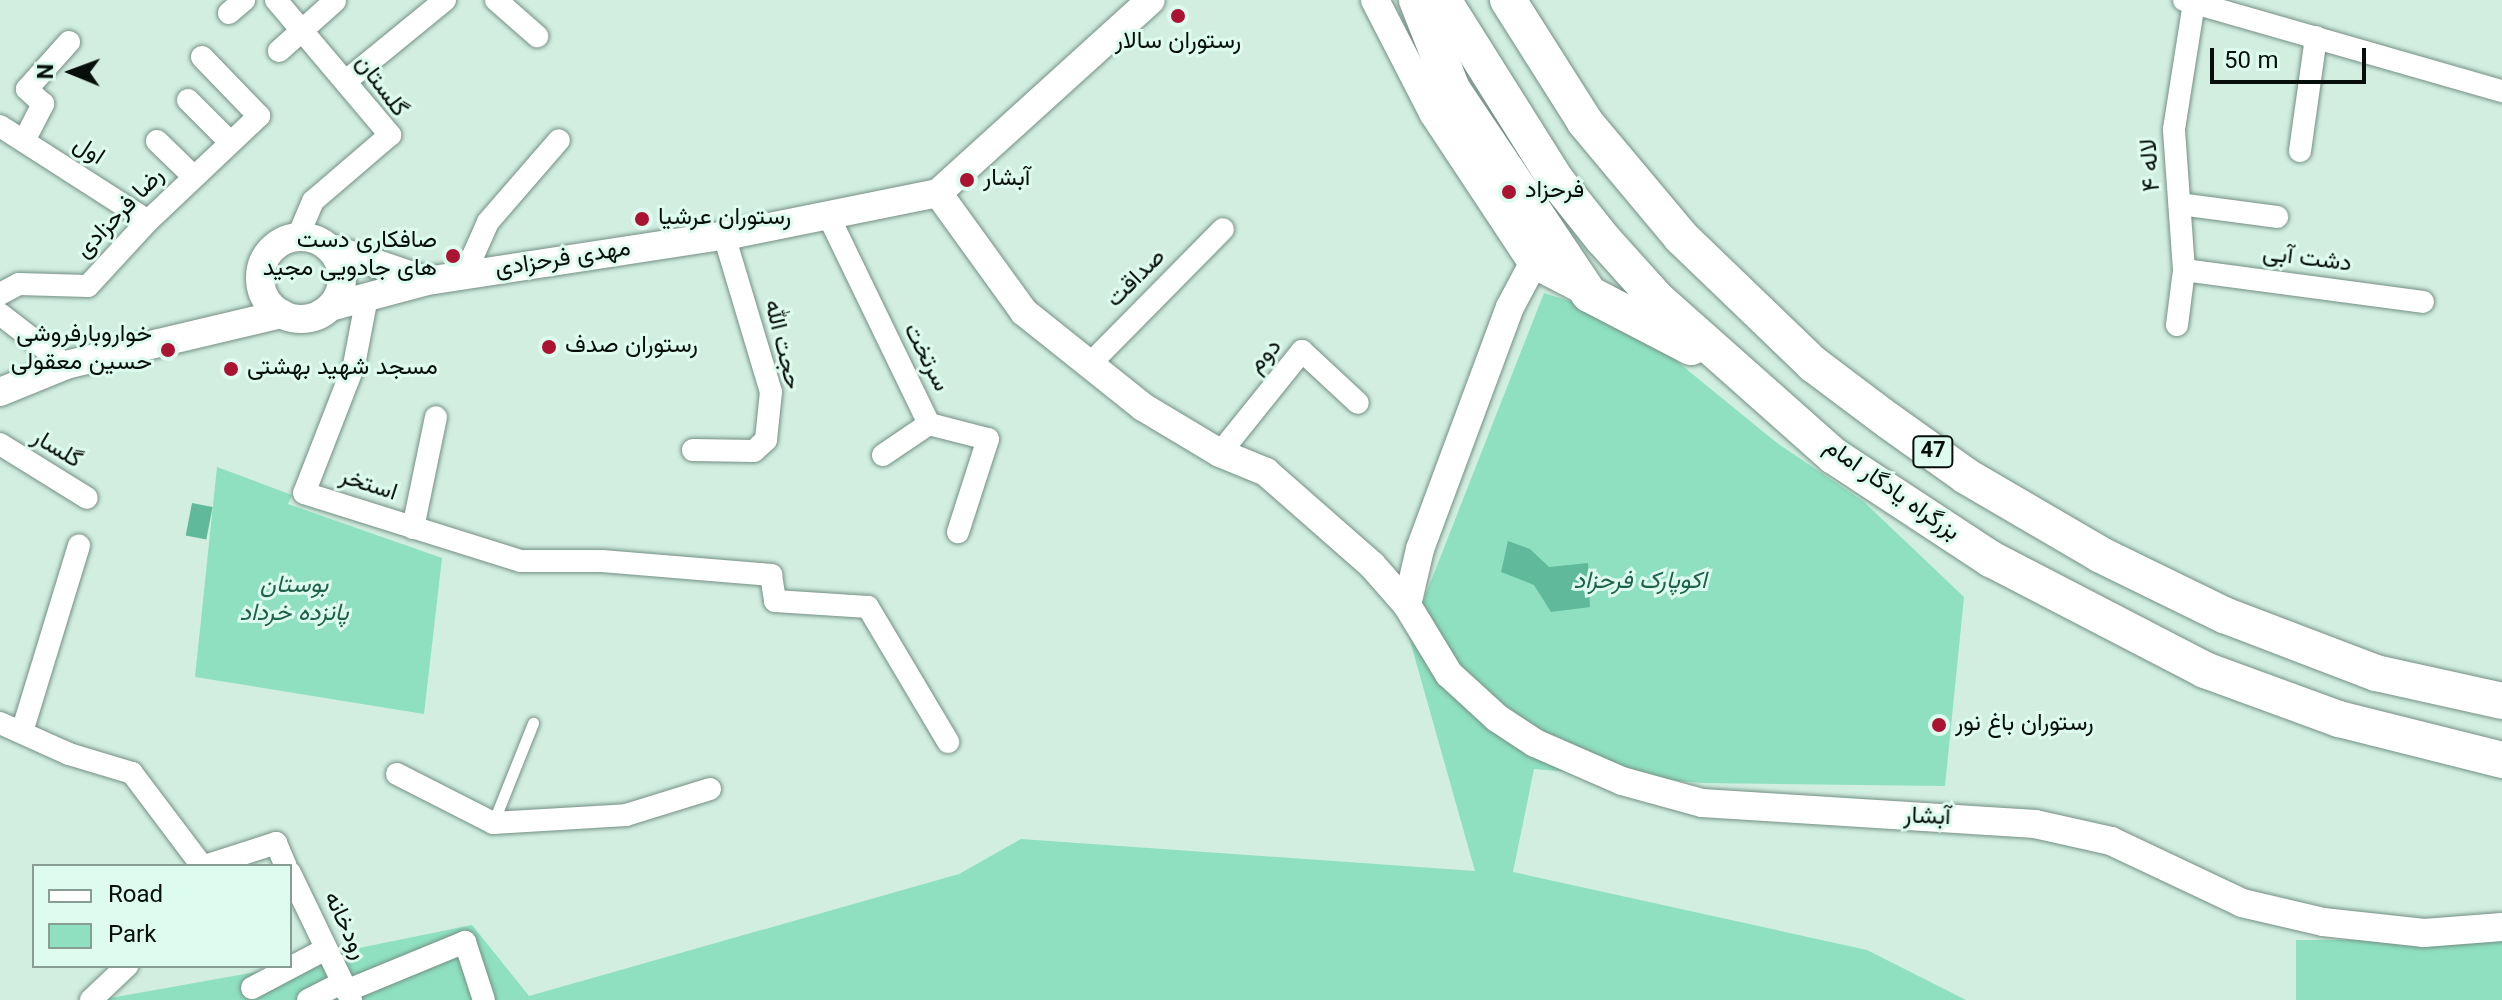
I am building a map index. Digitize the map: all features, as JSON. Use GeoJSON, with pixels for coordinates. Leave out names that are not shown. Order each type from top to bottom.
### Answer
{"type":"FeatureCollection","features":[{"type":"Feature","properties":{"kind":"highway"},"geometry":{"type":"LineString","coordinates":[[1417,0],[1452,89],[1589,294],[1742,374]]}},
{"type":"Feature","properties":{"kind":"highway","name":"بزرگراه یادگار امام"},"geometry":{"type":"LineString","coordinates":[[1443,0],[1556,180],[1603,239],[1658,300],[1834,456],[1991,559],[2073,606],[2205,670],[2403,738],[2502,760]]}},
{"type":"Feature","properties":{"kind":"highway","name":"47"},"geometry":{"type":"LineString","coordinates":[[1516,8],[1604,145],[1735,294],[1813,364],[1966,476],[2101,555],[2268,634],[2376,673],[2502,701]]}},
{"type":"Feature","properties":{"kind":"street","name":"گلستان"},"geometry":{"type":"LineString","coordinates":[[276,0],[390,135],[313,201],[298,236]]}},
{"type":"Feature","properties":{"kind":"street"},"geometry":{"type":"LineString","coordinates":[[346,81],[445,0]]}},
{"type":"Feature","properties":{"kind":"street"},"geometry":{"type":"LineString","coordinates":[[496,0],[537,36]]}},
{"type":"Feature","properties":{"kind":"street"},"geometry":{"type":"LineString","coordinates":[[938,193],[1151,0]]}},
{"type":"Feature","properties":{"kind":"street"},"geometry":{"type":"LineString","coordinates":[[1375,0],[1433,113],[1533,264],[1589,294]]}},
{"type":"Feature","properties":{"kind":"street"},"geometry":{"type":"LineString","coordinates":[[279,51],[335,1]]}},
{"type":"Feature","properties":{"kind":"street"},"geometry":{"type":"LineString","coordinates":[[2189,2],[2502,91]]}},
{"type":"Feature","properties":{"kind":"street","name":"لاله ۴"},"geometry":{"type":"LineString","coordinates":[[2177,325],[2184,270],[2174,129],[2189,2]]}},
{"type":"Feature","properties":{"kind":"street"},"geometry":{"type":"LineString","coordinates":[[2300,151],[2316,37]]}},
{"type":"Feature","properties":{"kind":"street"},"geometry":{"type":"LineString","coordinates":[[24,141],[43,104],[27,89],[69,42]]}},
{"type":"Feature","properties":{"kind":"street","name":"رضا فرحزادی"},"geometry":{"type":"LineString","coordinates":[[0,294],[19,284],[88,286],[193,176],[259,116],[202,57]]}},
{"type":"Feature","properties":{"kind":"street"},"geometry":{"type":"LineString","coordinates":[[188,100],[230,142]]}},
{"type":"Feature","properties":{"kind":"street","name":"اول"},"geometry":{"type":"LineString","coordinates":[[0,126],[148,221]]}},
{"type":"Feature","properties":{"kind":"street"},"geometry":{"type":"LineString","coordinates":[[464,276],[488,222],[559,140]]}},
{"type":"Feature","properties":{"kind":"street"},"geometry":{"type":"LineString","coordinates":[[157,141],[193,176]]}},
{"type":"Feature","properties":{"kind":"street","name":"مهدی فرحزادی"},"geometry":{"type":"LineString","coordinates":[[330,307],[427,281],[724,235],[938,193]]}},
{"type":"Feature","properties":{"kind":"street","name":"آبشار"},"geometry":{"type":"LineString","coordinates":[[938,193],[1024,312],[1143,407],[1220,453],[1266,472],[1372,565],[1407,605],[1449,674],[1497,718],[1535,743],[1622,781],[1702,803],[2035,824],[2111,841],[2242,903],[2323,922],[2424,933],[2502,927]]}},
{"type":"Feature","properties":{"kind":"street"},"geometry":{"type":"LineString","coordinates":[[2180,204],[2277,217]]}},
{"type":"Feature","properties":{"kind":"street","name":"سرتخت"},"geometry":{"type":"LineString","coordinates":[[828,215],[929,424],[988,439],[958,532]]}},
{"type":"Feature","properties":{"kind":"street","name":"صداقت"},"geometry":{"type":"LineString","coordinates":[[1088,366],[1223,229]]}},
{"type":"Feature","properties":{"kind":"street","name":"حجت الله"},"geometry":{"type":"LineString","coordinates":[[693,450],[754,451],[766,440],[771,392],[724,235]]}},
{"type":"Feature","properties":{"kind":"street"},"geometry":{"type":"LineString","coordinates":[[209,333],[260,281],[266,256],[285,239],[298,236],[427,281]]}},
{"type":"Feature","properties":{"kind":"street"},"geometry":{"type":"LineString","coordinates":[[260,281],[271,306],[282,314],[307,319],[330,307],[341,271],[330,248]]}},
{"type":"Feature","properties":{"kind":"street"},"geometry":{"type":"LineString","coordinates":[[1407,605],[1420,549],[1510,307],[1533,264]]}},
{"type":"Feature","properties":{"kind":"street","name":"دشت آبی"},"geometry":{"type":"LineString","coordinates":[[2184,270],[2423,302]]}},
{"type":"Feature","properties":{"kind":"street","name":"استخر"},"geometry":{"type":"LineString","coordinates":[[367,297],[354,365],[304,493],[413,528],[436,417]]}},
{"type":"Feature","properties":{"kind":"street"},"geometry":{"type":"LineString","coordinates":[[0,314],[66,365]]}},
{"type":"Feature","properties":{"kind":"street"},"geometry":{"type":"LineString","coordinates":[[0,392],[66,365],[282,314]]}},
{"type":"Feature","properties":{"kind":"street","name":"دوم"},"geometry":{"type":"LineString","coordinates":[[1220,453],[1302,351],[1358,403]]}},
{"type":"Feature","properties":{"kind":"street"},"geometry":{"type":"LineString","coordinates":[[883,455],[929,424]]}},
{"type":"Feature","properties":{"kind":"street","name":"گلسار"},"geometry":{"type":"LineString","coordinates":[[0,444],[87,498]]}},
{"type":"Feature","properties":{"kind":"street"},"geometry":{"type":"LineString","coordinates":[[413,528],[521,561],[602,561],[771,575],[775,601],[868,607],[948,742]]}},
{"type":"Feature","properties":{"kind":"street"},"geometry":{"type":"LineString","coordinates":[[22,732],[79,546]]}},
{"type":"Feature","properties":{"kind":"street"},"geometry":{"type":"LineString","coordinates":[[0,723],[132,773],[201,864]]}},
{"type":"Feature","properties":{"kind":"street"},"geometry":{"type":"LineString","coordinates":[[397,774],[493,823],[626,815],[710,789]]}},
{"type":"Feature","properties":{"kind":"street"},"geometry":{"type":"LineString","coordinates":[[209,864],[276,843],[285,864]]}},
{"type":"Feature","properties":{"kind":"street","name":"رودخانه"},"geometry":{"type":"LineString","coordinates":[[292,877],[346,991]]}},
{"type":"Feature","properties":{"kind":"street"},"geometry":{"type":"LineString","coordinates":[[308,1000],[346,991],[465,942],[484,1000]]}},
{"type":"Feature","properties":{"kind":"street"},"geometry":{"type":"LineString","coordinates":[[292,967],[326,949]]}},
{"type":"Feature","properties":{"kind":"street"},"geometry":{"type":"LineString","coordinates":[[105,996],[126,968]]}},
{"type":"Feature","properties":{"kind":"street"},"geometry":{"type":"LineString","coordinates":[[252,988],[290,968]]}},
{"type":"Feature","properties":{"kind":"lane"},"geometry":{"type":"LineString","coordinates":[[493,823],[533,723]]}},
{"type":"Feature","properties":{"kind":"green space","name":"اکوپارک فرحزاد"},"geometry":{"type":"Polygon","coordinates":[[[1544,293],[1588,307],[1663,350],[1777,443],[1863,501],[1964,597],[1945,786],[1703,783],[1534,769],[1513,872],[1867,950],[1966,1000],[99,1000],[292,968],[292,962],[472,925],[529,996],[959,874],[1021,839],[1475,871],[1409,637],[1544,293]]]}},
{"type":"Feature","properties":{"kind":"green space","name":"بوستان پانزده خرداد"},"geometry":{"type":"Polygon","coordinates":[[[217,467],[292,495],[288,504],[442,558],[424,714],[195,677],[217,467]]]}},
{"type":"Feature","properties":{"kind":"green space"},"geometry":{"type":"Polygon","coordinates":[[[2296,940],[2502,940],[2502,1000],[2296,1000],[2296,940]]]}},
{"type":"Feature","properties":{"kind":"shaded area"},"geometry":{"type":"Polygon","coordinates":[[[192,503],[213,507],[206,539],[186,535],[192,503]]]}},
{"type":"Feature","properties":{"kind":"shaded area"},"geometry":{"type":"Polygon","coordinates":[[[1508,541],[1530,549],[1549,567],[1588,563],[1590,607],[1551,612],[1534,585],[1501,572],[1508,541]]]}},
{"type":"Feature","properties":{"kind":"place","name":"رستوران سالار"},"geometry":{"type":"Point","coordinates":[1178,16]}},
{"type":"Feature","properties":{"kind":"place","name":"آبشار"},"geometry":{"type":"Point","coordinates":[967,180]}},
{"type":"Feature","properties":{"kind":"place","name":"فرحزاد"},"geometry":{"type":"Point","coordinates":[1509,192]}},
{"type":"Feature","properties":{"kind":"place","name":"رستوران عرشیا"},"geometry":{"type":"Point","coordinates":[642,219]}},
{"type":"Feature","properties":{"kind":"place","name":"صافکاری دست های جادویی مجید"},"geometry":{"type":"Point","coordinates":[453,256]}},
{"type":"Feature","properties":{"kind":"place","name":"رستوران صدف"},"geometry":{"type":"Point","coordinates":[549,347]}},
{"type":"Feature","properties":{"kind":"place","name":"خواروبارفروشی حسین معقولی"},"geometry":{"type":"Point","coordinates":[168,350]}},
{"type":"Feature","properties":{"kind":"place","name":"مسجد شهید بهشتی"},"geometry":{"type":"Point","coordinates":[231,369]}},
{"type":"Feature","properties":{"kind":"place","name":"رستوران باغ نور"},"geometry":{"type":"Point","coordinates":[1939,725]}}]}
